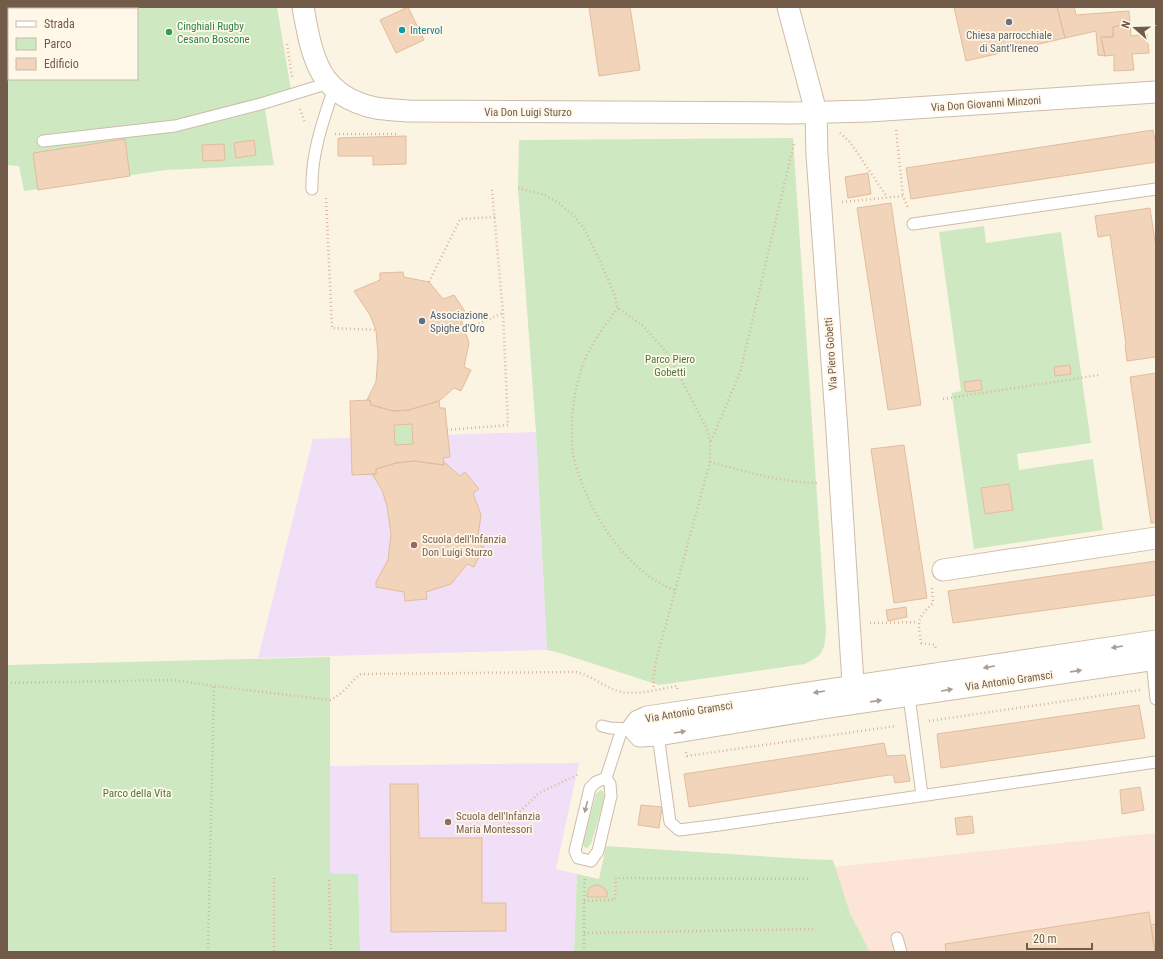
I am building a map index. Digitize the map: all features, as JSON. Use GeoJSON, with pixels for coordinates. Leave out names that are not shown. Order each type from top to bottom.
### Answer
{"type":"FeatureCollection","features":[{"type":"Feature","properties":{"kind":"street","name":"Via Don Luigi Sturzo"},"geometry":{"type":"LineString","coordinates":[[303,7],[313,56],[320,72],[331,86],[340,94],[359,104],[377,108],[409,111],[816,112]]}},
{"type":"Feature","properties":{"kind":"street","name":"Via Piero Gobetti"},"geometry":{"type":"LineString","coordinates":[[788,7],[816,112],[817,155],[854,695]]}},
{"type":"Feature","properties":{"kind":"street","name":"Via Don Giovanni Minzoni"},"geometry":{"type":"LineString","coordinates":[[816,112],[894,110],[1156,92]]}},
{"type":"Feature","properties":{"kind":"street"},"geometry":{"type":"LineString","coordinates":[[943,570],[1156,538]]}},
{"type":"Feature","properties":{"kind":"street","name":"Via Antonio Gramsci"},"geometry":{"type":"LineString","coordinates":[[1155,654],[854,695],[642,718],[628,729],[640,736],[658,735],[854,695],[909,696],[1155,654]]}},
{"type":"Feature","properties":{"kind":"lane"},"geometry":{"type":"LineString","coordinates":[[43,141],[175,126],[331,86],[318,138],[312,173],[312,189]]}},
{"type":"Feature","properties":{"kind":"lane"},"geometry":{"type":"LineString","coordinates":[[913,224],[1156,189]]}},
{"type":"Feature","properties":{"kind":"lane"},"geometry":{"type":"LineString","coordinates":[[1155,654],[1156,699]]}},
{"type":"Feature","properties":{"kind":"lane"},"geometry":{"type":"LineString","coordinates":[[909,696],[922,795]]}},
{"type":"Feature","properties":{"kind":"lane"},"geometry":{"type":"LineString","coordinates":[[602,726],[628,729],[607,774],[590,788],[575,851],[578,858],[585,861],[591,861],[598,851],[611,796],[607,774]]}},
{"type":"Feature","properties":{"kind":"lane"},"geometry":{"type":"LineString","coordinates":[[658,735],[670,822],[679,830],[1156,762]]}},
{"type":"Feature","properties":{"kind":"lane"},"geometry":{"type":"LineString","coordinates":[[897,938],[901,952]]}},
{"type":"Feature","properties":{"kind":"path"},"geometry":{"type":"LineString","coordinates":[[894,110],[903,196],[913,224]]}},
{"type":"Feature","properties":{"kind":"path"},"geometry":{"type":"LineString","coordinates":[[816,112],[850,142],[887,197]]}},
{"type":"Feature","properties":{"kind":"path"},"geometry":{"type":"LineString","coordinates":[[710,442],[740,373],[794,140]]}},
{"type":"Feature","properties":{"kind":"path"},"geometry":{"type":"LineString","coordinates":[[518,188],[545,195],[560,204],[574,216],[583,227],[593,244],[613,291],[618,308],[643,326],[668,354],[707,429],[710,442],[710,462],[655,665],[653,679],[654,690]]}},
{"type":"Feature","properties":{"kind":"path"},"geometry":{"type":"LineString","coordinates":[[447,430],[508,425],[503,314],[492,189]]}},
{"type":"Feature","properties":{"kind":"path"},"geometry":{"type":"LineString","coordinates":[[326,194],[332,328],[376,330]]}},
{"type":"Feature","properties":{"kind":"path"},"geometry":{"type":"LineString","coordinates":[[821,205],[903,196]]}},
{"type":"Feature","properties":{"kind":"path"},"geometry":{"type":"LineString","coordinates":[[429,282],[460,219],[495,217]]}},
{"type":"Feature","properties":{"kind":"path"},"geometry":{"type":"LineString","coordinates":[[618,308],[589,350],[581,369],[574,399],[572,427],[573,453],[584,491],[601,522],[618,548],[657,581],[666,587],[675,590]]}},
{"type":"Feature","properties":{"kind":"path"},"geometry":{"type":"LineString","coordinates":[[464,330],[503,314]]}},
{"type":"Feature","properties":{"kind":"path"},"geometry":{"type":"LineString","coordinates":[[944,399],[1098,375]]}},
{"type":"Feature","properties":{"kind":"path"},"geometry":{"type":"LineString","coordinates":[[710,462],[781,480],[803,483],[839,483]]}},
{"type":"Feature","properties":{"kind":"path"},"geometry":{"type":"LineString","coordinates":[[936,651],[935,645],[921,643],[918,622],[925,611],[933,603],[931,580],[943,570]]}},
{"type":"Feature","properties":{"kind":"path"},"geometry":{"type":"LineString","coordinates":[[864,624],[918,622]]}},
{"type":"Feature","properties":{"kind":"path"},"geometry":{"type":"LineString","coordinates":[[7,683],[174,680],[330,700]]}},
{"type":"Feature","properties":{"kind":"path"},"geometry":{"type":"LineString","coordinates":[[208,952],[214,686]]}},
{"type":"Feature","properties":{"kind":"path"},"geometry":{"type":"LineString","coordinates":[[496,834],[539,793],[586,772],[607,774]]}},
{"type":"Feature","properties":{"kind":"path"},"geometry":{"type":"LineString","coordinates":[[584,952],[585,861]]}},
{"type":"Feature","properties":{"kind":"path"},"geometry":{"type":"LineString","coordinates":[[274,878],[274,952]]}},
{"type":"Feature","properties":{"kind":"path"},"geometry":{"type":"LineString","coordinates":[[584,901],[615,900],[616,878],[812,879]]}},
{"type":"Feature","properties":{"kind":"path"},"geometry":{"type":"LineString","coordinates":[[329,880],[331,952]]}},
{"type":"Feature","properties":{"kind":"path"},"geometry":{"type":"LineString","coordinates":[[584,933],[815,929]]}},
{"type":"Feature","properties":{"kind":"shaded area","name":"Scuola dell'Infanzia Don Luigi Sturzo"},"geometry":{"type":"Polygon","coordinates":[[[536,432],[547,650],[258,658],[313,439],[536,432]]]}},
{"type":"Feature","properties":{"kind":"shaded area","name":"Scuola dell'Infanzia Maria Montessori"},"geometry":{"type":"Polygon","coordinates":[[[579,763],[556,869],[577,874],[574,952],[360,952],[358,874],[330,873],[330,766],[579,763]]]}},
{"type":"Feature","properties":{"kind":"shaded area"},"geometry":{"type":"Polygon","coordinates":[[[1156,833],[1156,952],[870,952],[850,913],[835,867],[1156,833]]]}},
{"type":"Feature","properties":{"kind":"green space"},"geometry":{"type":"Polygon","coordinates":[[[7,7],[277,7],[291,90],[264,103],[274,165],[166,170],[24,191],[19,166],[7,165],[7,7]]]}},
{"type":"Feature","properties":{"kind":"green space","name":"Parco Piero Gobetti"},"geometry":{"type":"Polygon","coordinates":[[[793,138],[826,631],[825,643],[822,652],[816,658],[805,664],[659,685],[547,650],[536,432],[518,188],[519,140],[793,138]]]}},
{"type":"Feature","properties":{"kind":"green space"},"geometry":{"type":"Polygon","coordinates":[[[984,226],[986,243],[1061,232],[1091,443],[1017,454],[1019,470],[1093,459],[1103,530],[974,549],[952,396],[952,393],[961,391],[939,232],[984,226]]]}},
{"type":"Feature","properties":{"kind":"green space"},"geometry":{"type":"Polygon","coordinates":[[[412,424],[413,444],[395,445],[394,425],[412,424]]]}},
{"type":"Feature","properties":{"kind":"green space","name":"Parco della Vita"},"geometry":{"type":"Polygon","coordinates":[[[330,657],[330,873],[358,874],[360,952],[7,952],[7,665],[330,657]]]}},
{"type":"Feature","properties":{"kind":"green space"},"geometry":{"type":"Polygon","coordinates":[[[600,790],[603,791],[605,797],[591,844],[587,848],[584,847],[583,842],[596,794],[600,790]]]}},
{"type":"Feature","properties":{"kind":"green space"},"geometry":{"type":"Polygon","coordinates":[[[606,846],[833,860],[850,913],[870,952],[574,952],[577,874],[599,879],[606,846]]]}},
{"type":"Feature","properties":{"kind":"building","name":"Intervol"},"geometry":{"type":"Polygon","coordinates":[[[408,7],[424,40],[396,53],[380,20],[408,7]]]}},
{"type":"Feature","properties":{"kind":"building"},"geometry":{"type":"Polygon","coordinates":[[[589,7],[630,7],[640,70],[599,76],[589,7]]]}},
{"type":"Feature","properties":{"kind":"building","name":"Chiesa parrocchiale di Sant'Ireneo"},"geometry":{"type":"Polygon","coordinates":[[[954,7],[1057,7],[1065,38],[966,61],[954,7]]]}},
{"type":"Feature","properties":{"kind":"building"},"geometry":{"type":"Polygon","coordinates":[[[1057,7],[1074,7],[1076,15],[1129,11],[1130,23],[1113,27],[1113,37],[1101,37],[1105,56],[1098,55],[1096,31],[1065,38],[1057,7]]]}},
{"type":"Feature","properties":{"kind":"building"},"geometry":{"type":"Polygon","coordinates":[[[1130,23],[1131,36],[1147,34],[1149,53],[1132,54],[1134,70],[1114,71],[1114,55],[1105,56],[1101,37],[1113,37],[1113,27],[1130,23]]]}},
{"type":"Feature","properties":{"kind":"building"},"geometry":{"type":"Polygon","coordinates":[[[1153,130],[1156,145],[1156,162],[911,199],[906,168],[1153,130]]]}},
{"type":"Feature","properties":{"kind":"building"},"geometry":{"type":"Polygon","coordinates":[[[406,136],[406,164],[373,165],[373,156],[338,156],[338,138],[406,136]]]}},
{"type":"Feature","properties":{"kind":"building"},"geometry":{"type":"Polygon","coordinates":[[[125,139],[130,176],[38,190],[33,153],[125,139]]]}},
{"type":"Feature","properties":{"kind":"building"},"geometry":{"type":"Polygon","coordinates":[[[254,140],[256,155],[236,158],[234,143],[254,140]]]}},
{"type":"Feature","properties":{"kind":"building"},"geometry":{"type":"Polygon","coordinates":[[[224,144],[225,160],[203,161],[202,145],[224,144]]]}},
{"type":"Feature","properties":{"kind":"building"},"geometry":{"type":"Polygon","coordinates":[[[868,173],[871,194],[848,198],[845,177],[868,173]]]}},
{"type":"Feature","properties":{"kind":"building"},"geometry":{"type":"Polygon","coordinates":[[[891,203],[921,405],[888,410],[857,208],[891,203]]]}},
{"type":"Feature","properties":{"kind":"building"},"geometry":{"type":"Polygon","coordinates":[[[1150,208],[1156,248],[1156,357],[1127,361],[1126,344],[1110,235],[1098,237],[1095,216],[1150,208]]]}},
{"type":"Feature","properties":{"kind":"building"},"geometry":{"type":"Polygon","coordinates":[[[403,272],[404,277],[429,282],[443,299],[454,295],[466,313],[461,319],[469,343],[464,367],[471,370],[461,391],[454,388],[439,401],[409,410],[393,411],[371,405],[370,400],[367,400],[376,382],[378,355],[376,330],[370,315],[354,291],[380,280],[380,273],[403,272]]]}},
{"type":"Feature","properties":{"kind":"building"},"geometry":{"type":"Polygon","coordinates":[[[1070,365],[1071,374],[1055,376],[1054,367],[1070,365]]]}},
{"type":"Feature","properties":{"kind":"building"},"geometry":{"type":"Polygon","coordinates":[[[1156,373],[1156,523],[1151,523],[1130,377],[1156,373]]]}},
{"type":"Feature","properties":{"kind":"building"},"geometry":{"type":"Polygon","coordinates":[[[981,380],[982,390],[966,392],[964,382],[981,380]]]}},
{"type":"Feature","properties":{"kind":"building"},"geometry":{"type":"Polygon","coordinates":[[[370,400],[371,405],[393,411],[409,410],[439,401],[440,408],[445,408],[450,457],[443,458],[444,465],[414,461],[396,463],[376,469],[376,474],[352,475],[350,401],[370,400]],[[412,424],[394,425],[395,445],[413,444],[412,424]]]}},
{"type":"Feature","properties":{"kind":"building"},"geometry":{"type":"Polygon","coordinates":[[[904,445],[927,598],[894,603],[871,449],[904,445]]]}},
{"type":"Feature","properties":{"kind":"building"},"geometry":{"type":"Polygon","coordinates":[[[414,461],[444,465],[443,461],[460,476],[465,472],[479,489],[473,493],[481,515],[477,543],[484,547],[474,567],[467,564],[451,584],[426,592],[427,599],[405,601],[404,592],[376,587],[376,582],[388,560],[391,534],[387,506],[382,490],[372,474],[376,474],[376,469],[396,463],[414,461]]]}},
{"type":"Feature","properties":{"kind":"building"},"geometry":{"type":"Polygon","coordinates":[[[1009,484],[1013,510],[985,514],[981,488],[1009,484]]]}},
{"type":"Feature","properties":{"kind":"building"},"geometry":{"type":"Polygon","coordinates":[[[1156,561],[1156,595],[953,623],[948,591],[1156,561]]]}},
{"type":"Feature","properties":{"kind":"building"},"geometry":{"type":"Polygon","coordinates":[[[906,607],[907,617],[888,621],[886,610],[906,607]]]}},
{"type":"Feature","properties":{"kind":"building"},"geometry":{"type":"Polygon","coordinates":[[[1139,705],[1145,738],[941,768],[937,734],[1139,705]]]}},
{"type":"Feature","properties":{"kind":"building"},"geometry":{"type":"Polygon","coordinates":[[[884,743],[887,756],[905,755],[910,781],[895,783],[893,775],[889,775],[689,807],[684,774],[884,743]]]}},
{"type":"Feature","properties":{"kind":"building"},"geometry":{"type":"Polygon","coordinates":[[[390,784],[418,784],[419,838],[482,838],[482,903],[506,903],[506,931],[391,932],[390,784]]]}},
{"type":"Feature","properties":{"kind":"building"},"geometry":{"type":"Polygon","coordinates":[[[1140,787],[1144,810],[1122,814],[1120,790],[1140,787]]]}},
{"type":"Feature","properties":{"kind":"building"},"geometry":{"type":"Polygon","coordinates":[[[641,805],[662,807],[659,828],[638,825],[641,805]]]}},
{"type":"Feature","properties":{"kind":"building"},"geometry":{"type":"Polygon","coordinates":[[[972,816],[974,833],[957,835],[955,818],[972,816]]]}},
{"type":"Feature","properties":{"kind":"building"},"geometry":{"type":"Polygon","coordinates":[[[597,885],[605,889],[607,892],[607,897],[587,897],[590,887],[597,885]]]}},
{"type":"Feature","properties":{"kind":"building"},"geometry":{"type":"Polygon","coordinates":[[[1149,912],[1155,952],[946,952],[945,944],[1149,912]]]}},
{"type":"Feature","properties":{"kind":"building"},"geometry":{"type":"Polygon","coordinates":[[[1156,924],[1156,952],[1155,952],[1151,925],[1156,924]]]}},
{"type":"Feature","properties":{"kind":"place","name":"Chiesa parrocchiale di Sant'Ireneo"},"geometry":{"type":"Point","coordinates":[1009,22]}},
{"type":"Feature","properties":{"kind":"place","name":"Intervol"},"geometry":{"type":"Point","coordinates":[402,30]}},
{"type":"Feature","properties":{"kind":"place","name":"Cinghiali Rugby Cesano Boscone"},"geometry":{"type":"Point","coordinates":[169,32]}},
{"type":"Feature","properties":{"kind":"place","name":"Associazione Spighe d'Oro"},"geometry":{"type":"Point","coordinates":[422,321]}},
{"type":"Feature","properties":{"kind":"place","name":"Scuola dell'Infanzia Don Luigi Sturzo"},"geometry":{"type":"Point","coordinates":[414,545]}},
{"type":"Feature","properties":{"kind":"place","name":"Scuola dell'Infanzia Maria Montessori"},"geometry":{"type":"Point","coordinates":[448,822]}}]}
